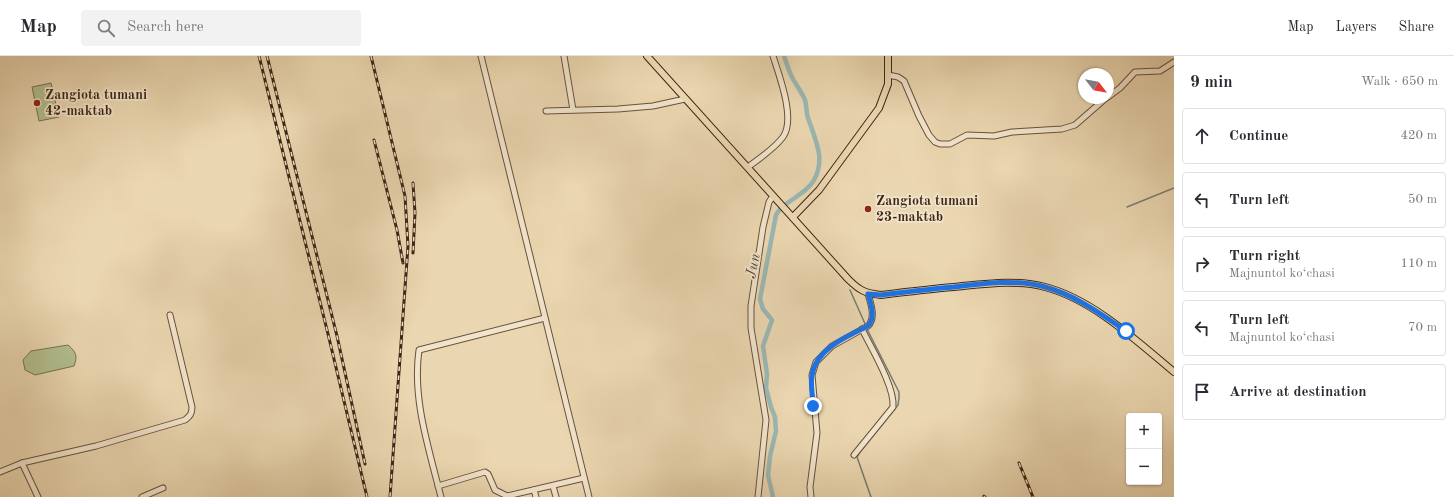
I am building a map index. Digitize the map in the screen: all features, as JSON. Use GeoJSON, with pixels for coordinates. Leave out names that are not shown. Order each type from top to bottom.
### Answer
{"type":"FeatureCollection","features":[{"type":"Feature","properties":{"kind":"main road"},"geometry":{"type":"LineString","coordinates":[[647,56],[848,279],[863,292],[881,295],[975,284],[1011,283],[1046,287],[1067,295],[1106,317],[1126,331],[1174,372]]}},
{"type":"Feature","properties":{"kind":"main road"},"geometry":{"type":"LineString","coordinates":[[793,217],[820,190],[879,108],[886,91],[888,56]]}},
{"type":"Feature","properties":{"kind":"street"},"geometry":{"type":"LineString","coordinates":[[480,56],[589,497]]}},
{"type":"Feature","properties":{"kind":"street"},"geometry":{"type":"LineString","coordinates":[[564,56],[573,110]]}},
{"type":"Feature","properties":{"kind":"street"},"geometry":{"type":"LineString","coordinates":[[748,167],[778,142],[784,135],[788,121],[785,92],[773,56]]}},
{"type":"Feature","properties":{"kind":"street"},"geometry":{"type":"LineString","coordinates":[[1114,92],[1135,72],[1160,71],[1174,62]]}},
{"type":"Feature","properties":{"kind":"street"},"geometry":{"type":"LineString","coordinates":[[888,76],[898,77],[904,81],[929,135],[940,144],[950,144],[967,135],[994,136],[1012,132],[1062,129],[1075,124],[1099,104]]}},
{"type":"Feature","properties":{"kind":"street"},"geometry":{"type":"LineString","coordinates":[[546,111],[653,106],[685,99]]}},
{"type":"Feature","properties":{"kind":"street"},"geometry":{"type":"LineString","coordinates":[[758,497],[766,420],[751,328],[751,306],[763,227],[769,202],[773,196]]}},
{"type":"Feature","properties":{"kind":"street"},"geometry":{"type":"LineString","coordinates":[[811,497],[810,487],[817,433],[812,376],[816,362],[832,346],[865,328],[871,323],[872,310],[868,294]]}},
{"type":"Feature","properties":{"kind":"street"},"geometry":{"type":"LineString","coordinates":[[0,472],[22,463],[96,446],[185,420],[190,416],[192,407],[170,315]]}},
{"type":"Feature","properties":{"kind":"street"},"geometry":{"type":"LineString","coordinates":[[441,497],[418,402],[416,368],[419,350],[545,318]]}},
{"type":"Feature","properties":{"kind":"street"},"geometry":{"type":"LineString","coordinates":[[854,455],[893,407],[894,399],[865,328]]}},
{"type":"Feature","properties":{"kind":"street"},"geometry":{"type":"LineString","coordinates":[[22,463],[38,497]]}},
{"type":"Feature","properties":{"kind":"street"},"geometry":{"type":"LineString","coordinates":[[438,486],[485,472],[488,474],[495,490],[507,496],[584,478]]}},
{"type":"Feature","properties":{"kind":"street"},"geometry":{"type":"LineString","coordinates":[[553,486],[556,497]]}},
{"type":"Feature","properties":{"kind":"street"},"geometry":{"type":"LineString","coordinates":[[142,497],[163,488]]}},
{"type":"Feature","properties":{"kind":"street"},"geometry":{"type":"LineString","coordinates":[[534,490],[536,497]]}},
{"type":"Feature","properties":{"kind":"green space"},"geometry":{"type":"Polygon","coordinates":[[[51,83],[59,117],[39,121],[32,87],[51,83]]]}},
{"type":"Feature","properties":{"kind":"green space"},"geometry":{"type":"Polygon","coordinates":[[[68,345],[76,354],[74,366],[35,375],[25,370],[23,360],[31,351],[68,345]]]}},
{"type":"Feature","properties":{"kind":"waterway","name":"Jun"},"geometry":{"type":"LineString","coordinates":[[773,497],[768,475],[770,456],[776,431],[775,417],[766,388],[767,374],[763,346],[772,320],[763,309],[760,299],[776,215],[779,210],[806,190],[814,180],[819,164],[818,149],[807,116],[805,100],[789,71],[784,56]]}},
{"type":"Feature","properties":{"kind":"waterway"},"geometry":{"type":"LineString","coordinates":[[1127,207],[1174,188]]}},
{"type":"Feature","properties":{"kind":"waterway"},"geometry":{"type":"LineString","coordinates":[[850,290],[866,326]]}},
{"type":"Feature","properties":{"kind":"waterway"},"geometry":{"type":"LineString","coordinates":[[867,329],[899,392],[898,405],[857,457],[871,497]]}},
{"type":"Feature","properties":{"kind":"railway"},"geometry":{"type":"LineString","coordinates":[[259,56],[367,497]]}},
{"type":"Feature","properties":{"kind":"railway"},"geometry":{"type":"LineString","coordinates":[[267,56],[337,336],[365,464]]}},
{"type":"Feature","properties":{"kind":"railway"},"geometry":{"type":"LineString","coordinates":[[371,56],[405,196],[408,246],[390,497]]}},
{"type":"Feature","properties":{"kind":"railway"},"geometry":{"type":"LineString","coordinates":[[374,140],[397,230],[403,263]]}},
{"type":"Feature","properties":{"kind":"railway"},"geometry":{"type":"LineString","coordinates":[[413,183],[415,213],[413,253]]}},
{"type":"Feature","properties":{"kind":"railway"},"geometry":{"type":"LineString","coordinates":[[1019,463],[1033,497]]}},
{"type":"Feature","properties":{"kind":"place","name":"Zangiota tumani 42-maktab"},"geometry":{"type":"Point","coordinates":[37,103]}},
{"type":"Feature","properties":{"kind":"place","name":"Zangiota tumani 23-maktab"},"geometry":{"type":"Point","coordinates":[868,209]}},
{"type":"Feature","properties":{"kind":"route"},"geometry":{"type":"LineString","coordinates":[[813,406],[812,376],[816,362],[832,346],[871,323],[872,310],[868,294],[881,295],[975,284],[1019,283],[1037,285],[1056,290],[1067,295],[1106,317],[1126,331]]}}]}
